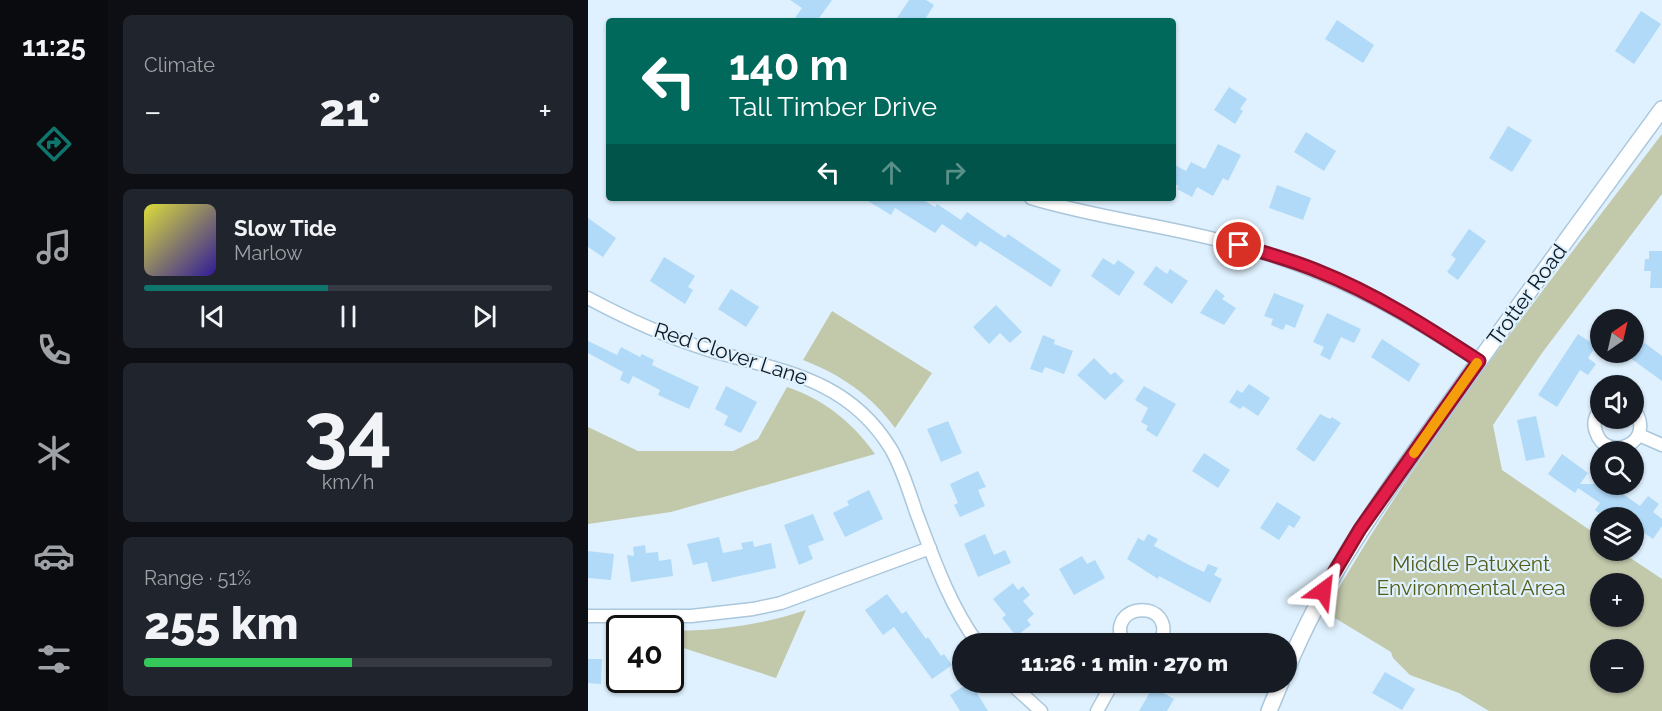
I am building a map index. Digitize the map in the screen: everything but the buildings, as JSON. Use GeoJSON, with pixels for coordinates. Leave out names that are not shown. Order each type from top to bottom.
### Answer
{"type":"FeatureCollection","features":[{"type":"Feature","properties":{"kind":"street","name":"Trotter Road"},"geometry":{"type":"LineString","coordinates":[[1297,647],[1323,591],[1341,560],[1479,361],[1662,109]]}},
{"type":"Feature","properties":{"kind":"street"},"geometry":{"type":"LineString","coordinates":[[1045,201],[1239,245],[1317,270],[1385,302],[1479,361]]}},
{"type":"Feature","properties":{"kind":"street","name":"Red Clover Lane"},"geometry":{"type":"LineString","coordinates":[[588,298],[640,324],[674,337],[804,375],[842,396],[877,429],[891,449],[930,548],[956,607],[971,633]]}},
{"type":"Feature","properties":{"kind":"street"},"geometry":{"type":"LineString","coordinates":[[1594,429],[1605,445],[1614,448],[1624,447],[1639,435]]}},
{"type":"Feature","properties":{"kind":"street"},"geometry":{"type":"LineString","coordinates":[[1639,429],[1639,435]]}},
{"type":"Feature","properties":{"kind":"street"},"geometry":{"type":"LineString","coordinates":[[1639,435],[1662,446]]}},
{"type":"Feature","properties":{"kind":"street"},"geometry":{"type":"LineString","coordinates":[[588,616],[691,616],[753,609],[781,603],[930,548]]}},
{"type":"Feature","properties":{"kind":"street"},"geometry":{"type":"LineString","coordinates":[[1121,633],[1123,619],[1132,611],[1141,609],[1158,615],[1163,624],[1164,633]]}},
{"type":"Feature","properties":{"kind":"street"},"geometry":{"type":"LineString","coordinates":[[1021,693],[1041,711]]}},
{"type":"Feature","properties":{"kind":"street"},"geometry":{"type":"LineString","coordinates":[[1096,711],[1107,693]]}},
{"type":"Feature","properties":{"kind":"street"},"geometry":{"type":"LineString","coordinates":[[1269,711],[1276,693]]}},
{"type":"Feature","properties":{"kind":"green space","name":"Middle Patuxent Environmental Area"},"geometry":{"type":"Polygon","coordinates":[[[1662,134],[1662,194],[1542,353],[1493,425],[1502,470],[1590,530],[1590,561],[1635,561],[1662,579],[1662,711],[1489,711],[1459,693],[1410,675],[1393,658],[1391,652],[1325,612],[1401,488],[1529,308],[1662,134]]]}},
{"type":"Feature","properties":{"kind":"green space"},"geometry":{"type":"Polygon","coordinates":[[[832,311],[932,373],[895,428],[866,396],[854,387],[830,372],[803,360],[832,311]]]}},
{"type":"Feature","properties":{"kind":"green space"},"geometry":{"type":"Polygon","coordinates":[[[787,387],[814,398],[837,413],[875,454],[671,512],[588,524],[588,427],[638,451],[733,451],[758,439],[787,387]]]}},
{"type":"Feature","properties":{"kind":"green space"},"geometry":{"type":"Polygon","coordinates":[[[806,610],[776,678],[684,648],[684,631],[739,626],[773,620],[806,610]]]}},
{"type":"Feature","properties":{"kind":"slow traffic"},"geometry":{"type":"LineString","coordinates":[[1414,453],[1477,363]]}},
{"type":"Feature","properties":{"kind":"route"},"geometry":{"type":"LineString","coordinates":[[1239,245],[1317,270],[1349,284],[1416,320],[1479,361],[1360,529],[1323,591]]}}]}
